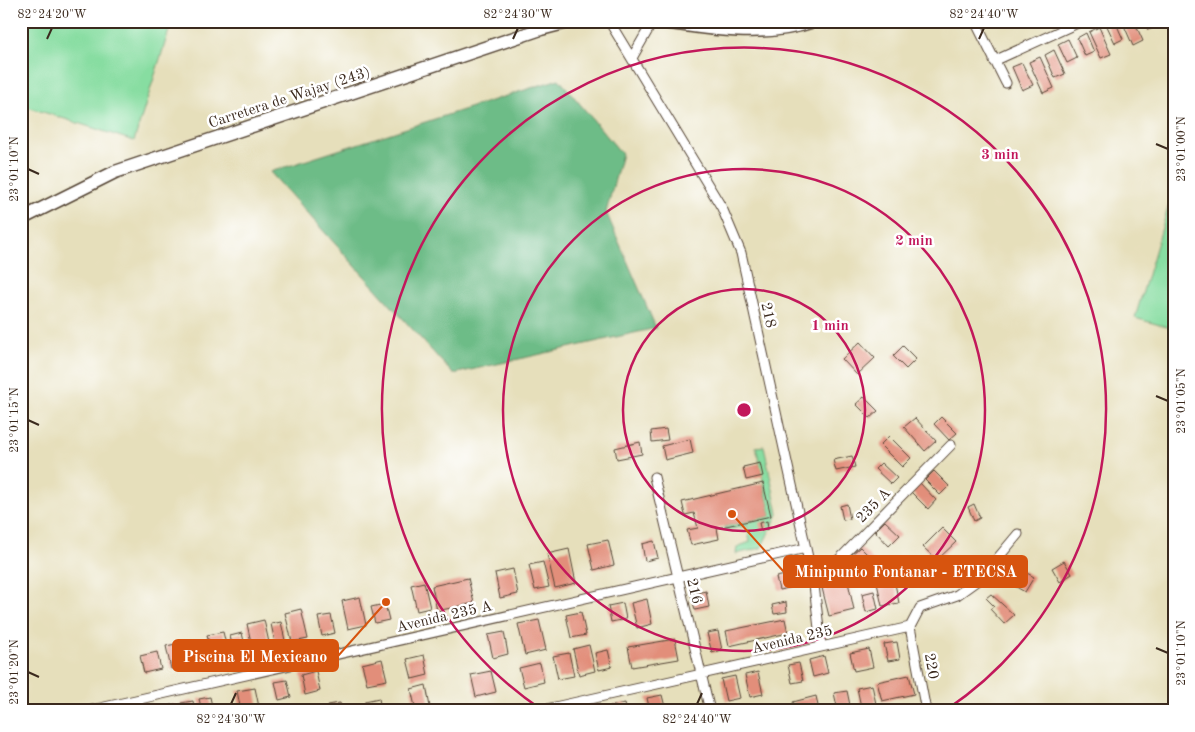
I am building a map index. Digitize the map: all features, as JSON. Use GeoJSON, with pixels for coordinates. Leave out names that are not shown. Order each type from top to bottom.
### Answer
{"type":"FeatureCollection","features":[{"type":"Feature","properties":{"kind":"main road","name":"Carretera de Wajay (243)"},"geometry":{"type":"LineString","coordinates":[[21,219],[115,172],[328,102],[540,29],[572,21]]}},
{"type":"Feature","properties":{"kind":"main road"},"geometry":{"type":"LineString","coordinates":[[654,21],[750,31],[781,29],[814,21]]}},
{"type":"Feature","properties":{"kind":"street","name":"218"},"geometry":{"type":"LineString","coordinates":[[609,21],[722,208],[741,253],[814,585],[821,646]]}},
{"type":"Feature","properties":{"kind":"street"},"geometry":{"type":"LineString","coordinates":[[632,58],[654,21]]}},
{"type":"Feature","properties":{"kind":"street"},"geometry":{"type":"LineString","coordinates":[[975,21],[1006,83]]}},
{"type":"Feature","properties":{"kind":"street"},"geometry":{"type":"LineString","coordinates":[[994,61],[1082,21]]}},
{"type":"Feature","properties":{"kind":"street","name":"235 A"},"geometry":{"type":"LineString","coordinates":[[814,585],[951,445]]}},
{"type":"Feature","properties":{"kind":"street","name":"216"},"geometry":{"type":"LineString","coordinates":[[654,478],[710,711]]}},
{"type":"Feature","properties":{"kind":"street"},"geometry":{"type":"LineString","coordinates":[[910,627],[920,608],[957,595],[982,576],[1018,534]]}},
{"type":"Feature","properties":{"kind":"street","name":"Avenida 235 A"},"geometry":{"type":"LineString","coordinates":[[88,711],[806,548]]}},
{"type":"Feature","properties":{"kind":"street","name":"Avenida 235"},"geometry":{"type":"LineString","coordinates":[[537,711],[910,627]]}},
{"type":"Feature","properties":{"kind":"street","name":"220"},"geometry":{"type":"LineString","coordinates":[[910,627],[926,711]]}},
{"type":"Feature","properties":{"kind":"green space"},"geometry":{"type":"Polygon","coordinates":[[[21,21],[172,21],[134,141],[21,105],[21,21]]]}},
{"type":"Feature","properties":{"kind":"green space"},"geometry":{"type":"Polygon","coordinates":[[[559,79],[622,154],[606,212],[656,328],[453,374],[270,172],[559,79]]]}},
{"type":"Feature","properties":{"kind":"green space"},"geometry":{"type":"Polygon","coordinates":[[[1174,188],[1174,329],[1135,318],[1174,188]]]}},
{"type":"Feature","properties":{"kind":"green space"},"geometry":{"type":"Polygon","coordinates":[[[764,446],[778,514],[761,548],[736,554],[737,547],[750,542],[747,526],[725,531],[724,527],[771,516],[756,447],[764,446]]]}},
{"type":"Feature","properties":{"kind":"building"},"geometry":{"type":"Polygon","coordinates":[[[1115,21],[1123,39],[1115,43],[1106,24],[1115,21]]]}},
{"type":"Feature","properties":{"kind":"building"},"geometry":{"type":"Polygon","coordinates":[[[1122,21],[1134,21],[1143,41],[1133,46],[1122,21]]]}},
{"type":"Feature","properties":{"kind":"building"},"geometry":{"type":"Polygon","coordinates":[[[1144,21],[1157,21],[1159,26],[1148,30],[1144,21]]]}},
{"type":"Feature","properties":{"kind":"building"},"geometry":{"type":"Polygon","coordinates":[[[1099,27],[1111,54],[1101,58],[1089,32],[1099,27]]]}},
{"type":"Feature","properties":{"kind":"building"},"geometry":{"type":"Polygon","coordinates":[[[1086,33],[1094,52],[1085,56],[1077,38],[1086,33]]]}},
{"type":"Feature","properties":{"kind":"building"},"geometry":{"type":"Polygon","coordinates":[[[1068,39],[1077,58],[1067,63],[1058,44],[1068,39]]]}},
{"type":"Feature","properties":{"kind":"building"},"geometry":{"type":"Polygon","coordinates":[[[1054,50],[1065,74],[1055,78],[1045,55],[1054,50]]]}},
{"type":"Feature","properties":{"kind":"building"},"geometry":{"type":"Polygon","coordinates":[[[1040,57],[1054,88],[1043,93],[1029,62],[1040,57]]]}},
{"type":"Feature","properties":{"kind":"building"},"geometry":{"type":"Polygon","coordinates":[[[1022,63],[1033,85],[1022,90],[1012,67],[1022,63]]]}},
{"type":"Feature","properties":{"kind":"building"},"geometry":{"type":"Polygon","coordinates":[[[860,342],[875,358],[857,375],[842,359],[860,342]]]}},
{"type":"Feature","properties":{"kind":"building"},"geometry":{"type":"Polygon","coordinates":[[[903,346],[916,359],[906,369],[893,356],[903,346]]]}},
{"type":"Feature","properties":{"kind":"building"},"geometry":{"type":"Polygon","coordinates":[[[864,397],[878,411],[870,418],[856,404],[864,397]]]}},
{"type":"Feature","properties":{"kind":"building"},"geometry":{"type":"Polygon","coordinates":[[[941,417],[957,433],[949,440],[934,424],[941,417]]]}},
{"type":"Feature","properties":{"kind":"building"},"geometry":{"type":"Polygon","coordinates":[[[915,418],[936,441],[925,451],[904,427],[915,418]]]}},
{"type":"Feature","properties":{"kind":"building"},"geometry":{"type":"Polygon","coordinates":[[[666,429],[668,440],[652,442],[651,431],[666,429]]]}},
{"type":"Feature","properties":{"kind":"building"},"geometry":{"type":"Polygon","coordinates":[[[889,436],[911,458],[902,467],[880,445],[889,436]]]}},
{"type":"Feature","properties":{"kind":"building"},"geometry":{"type":"Polygon","coordinates":[[[690,439],[693,453],[665,460],[662,446],[690,439]]]}},
{"type":"Feature","properties":{"kind":"building"},"geometry":{"type":"Polygon","coordinates":[[[640,442],[642,454],[617,459],[615,448],[640,442]]]}},
{"type":"Feature","properties":{"kind":"building"},"geometry":{"type":"Polygon","coordinates":[[[852,456],[855,467],[836,471],[833,460],[852,456]]]}},
{"type":"Feature","properties":{"kind":"building"},"geometry":{"type":"Polygon","coordinates":[[[760,463],[763,476],[746,480],[743,467],[760,463]]]}},
{"type":"Feature","properties":{"kind":"building"},"geometry":{"type":"Polygon","coordinates":[[[881,463],[897,478],[891,484],[875,469],[881,463]]]}},
{"type":"Feature","properties":{"kind":"building"},"geometry":{"type":"Polygon","coordinates":[[[934,471],[949,486],[940,495],[925,480],[934,471]]]}},
{"type":"Feature","properties":{"kind":"building"},"geometry":{"type":"Polygon","coordinates":[[[919,482],[936,500],[928,509],[910,491],[919,482]]]}},
{"type":"Feature","properties":{"kind":"building"},"geometry":{"type":"Polygon","coordinates":[[[763,483],[771,516],[717,528],[719,539],[691,545],[687,530],[698,528],[694,513],[685,515],[682,502],[763,483]]]}},
{"type":"Feature","properties":{"kind":"building"},"geometry":{"type":"Polygon","coordinates":[[[847,504],[850,519],[843,520],[840,506],[847,504]]]}},
{"type":"Feature","properties":{"kind":"building"},"geometry":{"type":"Polygon","coordinates":[[[974,504],[980,518],[974,521],[968,507],[974,504]]]}},
{"type":"Feature","properties":{"kind":"building"},"geometry":{"type":"Polygon","coordinates":[[[767,521],[768,529],[761,531],[759,523],[767,521]]]}},
{"type":"Feature","properties":{"kind":"building"},"geometry":{"type":"Polygon","coordinates":[[[885,521],[900,535],[889,546],[875,531],[885,521]]]}},
{"type":"Feature","properties":{"kind":"building"},"geometry":{"type":"Polygon","coordinates":[[[942,528],[956,542],[937,560],[923,547],[942,528]]]}},
{"type":"Feature","properties":{"kind":"building"},"geometry":{"type":"Polygon","coordinates":[[[608,540],[614,565],[594,570],[588,544],[608,540]]]}},
{"type":"Feature","properties":{"kind":"building"},"geometry":{"type":"Polygon","coordinates":[[[654,541],[658,558],[645,561],[642,544],[654,541]]]}},
{"type":"Feature","properties":{"kind":"building"},"geometry":{"type":"Polygon","coordinates":[[[860,547],[874,561],[866,570],[851,555],[860,547]]]}},
{"type":"Feature","properties":{"kind":"building"},"geometry":{"type":"Polygon","coordinates":[[[569,549],[576,583],[555,588],[547,554],[569,549]]]}},
{"type":"Feature","properties":{"kind":"building"},"geometry":{"type":"Polygon","coordinates":[[[1064,561],[1072,574],[1060,582],[1052,568],[1064,561]]]}},
{"type":"Feature","properties":{"kind":"building"},"geometry":{"type":"Polygon","coordinates":[[[543,562],[549,587],[535,590],[529,565],[543,562]]]}},
{"type":"Feature","properties":{"kind":"building"},"geometry":{"type":"Polygon","coordinates":[[[1013,565],[1034,577],[1025,592],[1011,584],[1015,575],[1009,572],[1013,565]]]}},
{"type":"Feature","properties":{"kind":"building"},"geometry":{"type":"Polygon","coordinates":[[[513,569],[518,594],[500,598],[495,573],[513,569]]]}},
{"type":"Feature","properties":{"kind":"building"},"geometry":{"type":"Polygon","coordinates":[[[800,572],[803,585],[779,590],[776,577],[800,572]]]}},
{"type":"Feature","properties":{"kind":"building"},"geometry":{"type":"Polygon","coordinates":[[[468,578],[474,603],[437,611],[432,586],[468,578]]]}},
{"type":"Feature","properties":{"kind":"building"},"geometry":{"type":"Polygon","coordinates":[[[894,579],[899,603],[882,606],[877,583],[894,579]]]}},
{"type":"Feature","properties":{"kind":"building"},"geometry":{"type":"Polygon","coordinates":[[[424,582],[430,608],[417,611],[411,585],[424,582]]]}},
{"type":"Feature","properties":{"kind":"building"},"geometry":{"type":"Polygon","coordinates":[[[848,582],[854,610],[829,616],[822,588],[848,582]]]}},
{"type":"Feature","properties":{"kind":"building"},"geometry":{"type":"Polygon","coordinates":[[[706,591],[709,607],[695,610],[691,594],[706,591]]]}},
{"type":"Feature","properties":{"kind":"building"},"geometry":{"type":"Polygon","coordinates":[[[874,591],[878,609],[866,612],[862,594],[874,591]]]}},
{"type":"Feature","properties":{"kind":"building"},"geometry":{"type":"Polygon","coordinates":[[[991,594],[1014,615],[1004,624],[990,609],[994,606],[986,598],[991,594]]]}},
{"type":"Feature","properties":{"kind":"building"},"geometry":{"type":"Polygon","coordinates":[[[360,597],[366,625],[348,629],[342,601],[360,597]]]}},
{"type":"Feature","properties":{"kind":"building"},"geometry":{"type":"Polygon","coordinates":[[[647,599],[652,624],[637,628],[631,603],[647,599]]]}},
{"type":"Feature","properties":{"kind":"building"},"geometry":{"type":"Polygon","coordinates":[[[786,602],[787,612],[774,614],[772,605],[786,602]]]}},
{"type":"Feature","properties":{"kind":"building"},"geometry":{"type":"Polygon","coordinates":[[[623,603],[626,619],[611,622],[608,606],[623,603]]]}},
{"type":"Feature","properties":{"kind":"building"},"geometry":{"type":"Polygon","coordinates":[[[385,604],[389,620],[375,623],[371,607],[385,604]]]}},
{"type":"Feature","properties":{"kind":"building"},"geometry":{"type":"Polygon","coordinates":[[[301,609],[308,639],[292,642],[285,613],[301,609]]]}},
{"type":"Feature","properties":{"kind":"building"},"geometry":{"type":"Polygon","coordinates":[[[581,612],[586,635],[571,638],[566,615],[581,612]]]}},
{"type":"Feature","properties":{"kind":"building"},"geometry":{"type":"Polygon","coordinates":[[[331,615],[335,633],[322,636],[318,617],[331,615]]]}},
{"type":"Feature","properties":{"kind":"building"},"geometry":{"type":"Polygon","coordinates":[[[785,619],[788,633],[729,646],[726,631],[785,619]]]}},
{"type":"Feature","properties":{"kind":"building"},"geometry":{"type":"Polygon","coordinates":[[[264,620],[270,647],[253,651],[247,624],[264,620]]]}},
{"type":"Feature","properties":{"kind":"building"},"geometry":{"type":"Polygon","coordinates":[[[539,620],[546,650],[525,655],[518,624],[539,620]]]}},
{"type":"Feature","properties":{"kind":"building"},"geometry":{"type":"Polygon","coordinates":[[[281,622],[286,645],[276,647],[271,624],[281,622]]]}},
{"type":"Feature","properties":{"kind":"building"},"geometry":{"type":"Polygon","coordinates":[[[718,631],[722,650],[712,653],[707,633],[718,631]]]}},
{"type":"Feature","properties":{"kind":"building"},"geometry":{"type":"Polygon","coordinates":[[[223,632],[229,657],[213,661],[207,635],[223,632]]]}},
{"type":"Feature","properties":{"kind":"building"},"geometry":{"type":"Polygon","coordinates":[[[504,632],[508,654],[493,658],[488,635],[504,632]]]}},
{"type":"Feature","properties":{"kind":"building"},"geometry":{"type":"Polygon","coordinates":[[[242,633],[246,650],[234,653],[230,636],[242,633]]]}},
{"type":"Feature","properties":{"kind":"building"},"geometry":{"type":"Polygon","coordinates":[[[675,639],[679,659],[632,667],[628,647],[675,639]]]}},
{"type":"Feature","properties":{"kind":"building"},"geometry":{"type":"Polygon","coordinates":[[[199,640],[204,661],[191,664],[187,643],[199,640]]]}},
{"type":"Feature","properties":{"kind":"building"},"geometry":{"type":"Polygon","coordinates":[[[897,642],[900,659],[888,661],[884,644],[897,642]]]}},
{"type":"Feature","properties":{"kind":"building"},"geometry":{"type":"Polygon","coordinates":[[[181,643],[186,666],[171,669],[166,646],[181,643]]]}},
{"type":"Feature","properties":{"kind":"building"},"geometry":{"type":"Polygon","coordinates":[[[589,645],[595,671],[579,675],[573,649],[589,645]]]}},
{"type":"Feature","properties":{"kind":"building"},"geometry":{"type":"Polygon","coordinates":[[[869,649],[873,667],[854,671],[850,653],[869,649]]]}},
{"type":"Feature","properties":{"kind":"building"},"geometry":{"type":"Polygon","coordinates":[[[608,650],[612,667],[599,670],[595,653],[608,650]]]}},
{"type":"Feature","properties":{"kind":"building"},"geometry":{"type":"Polygon","coordinates":[[[157,652],[161,669],[144,673],[140,656],[157,652]]]}},
{"type":"Feature","properties":{"kind":"building"},"geometry":{"type":"Polygon","coordinates":[[[569,653],[574,676],[558,679],[553,656],[569,653]]]}},
{"type":"Feature","properties":{"kind":"building"},"geometry":{"type":"Polygon","coordinates":[[[424,655],[428,675],[412,679],[407,659],[424,655]]]}},
{"type":"Feature","properties":{"kind":"building"},"geometry":{"type":"Polygon","coordinates":[[[824,656],[828,673],[813,677],[809,660],[824,656]]]}},
{"type":"Feature","properties":{"kind":"building"},"geometry":{"type":"Polygon","coordinates":[[[382,659],[387,680],[367,684],[362,664],[382,659]]]}},
{"type":"Feature","properties":{"kind":"building"},"geometry":{"type":"Polygon","coordinates":[[[540,663],[544,682],[524,687],[519,668],[540,663]]]}},
{"type":"Feature","properties":{"kind":"building"},"geometry":{"type":"Polygon","coordinates":[[[799,663],[803,681],[792,683],[788,665],[799,663]]]}},
{"type":"Feature","properties":{"kind":"building"},"geometry":{"type":"Polygon","coordinates":[[[316,671],[320,691],[305,695],[301,675],[316,671]]]}},
{"type":"Feature","properties":{"kind":"building"},"geometry":{"type":"Polygon","coordinates":[[[491,671],[496,692],[476,697],[471,675],[491,671]]]}},
{"type":"Feature","properties":{"kind":"building"},"geometry":{"type":"Polygon","coordinates":[[[758,672],[763,694],[750,697],[745,675],[758,672]]]}},
{"type":"Feature","properties":{"kind":"building"},"geometry":{"type":"Polygon","coordinates":[[[909,675],[914,694],[882,701],[877,682],[909,675]]]}},
{"type":"Feature","properties":{"kind":"building"},"geometry":{"type":"Polygon","coordinates":[[[735,676],[740,698],[726,701],[721,679],[735,676]]]}},
{"type":"Feature","properties":{"kind":"building"},"geometry":{"type":"Polygon","coordinates":[[[287,680],[291,697],[279,700],[275,682],[287,680]]]}},
{"type":"Feature","properties":{"kind":"building"},"geometry":{"type":"Polygon","coordinates":[[[426,685],[430,707],[416,711],[411,689],[426,685]]]}},
{"type":"Feature","properties":{"kind":"building"},"geometry":{"type":"Polygon","coordinates":[[[872,685],[876,704],[861,707],[857,688],[872,685]]]}},
{"type":"Feature","properties":{"kind":"building"},"geometry":{"type":"Polygon","coordinates":[[[255,688],[259,707],[241,711],[237,691],[255,688]]]}},
{"type":"Feature","properties":{"kind":"building"},"geometry":{"type":"Polygon","coordinates":[[[847,691],[851,710],[838,711],[834,693],[847,691]]]}},
{"type":"Feature","properties":{"kind":"building"},"geometry":{"type":"Polygon","coordinates":[[[662,695],[666,711],[650,711],[647,698],[662,695]]]}},
{"type":"Feature","properties":{"kind":"building"},"geometry":{"type":"Polygon","coordinates":[[[816,696],[819,711],[795,711],[793,702],[816,696]]]}},
{"type":"Feature","properties":{"kind":"building"},"geometry":{"type":"Polygon","coordinates":[[[210,697],[213,711],[202,711],[199,699],[210,697]]]}},
{"type":"Feature","properties":{"kind":"building"},"geometry":{"type":"Polygon","coordinates":[[[379,698],[381,711],[367,711],[365,701],[379,698]]]}},
{"type":"Feature","properties":{"kind":"building"},"geometry":{"type":"Polygon","coordinates":[[[193,701],[195,711],[182,711],[181,703],[193,701]]]}},
{"type":"Feature","properties":{"kind":"building"},"geometry":{"type":"Polygon","coordinates":[[[340,703],[342,711],[329,711],[328,705],[340,703]]]}},
{"type":"Feature","properties":{"kind":"building"},"geometry":{"type":"Polygon","coordinates":[[[625,703],[627,711],[611,711],[610,706],[625,703]]]}},
{"type":"Feature","properties":{"kind":"building"},"geometry":{"type":"Polygon","coordinates":[[[175,704],[176,711],[156,711],[155,709],[175,704]]]}},
{"type":"Feature","properties":{"kind":"place","name":"Minipunto Fontanar - ETECSA"},"geometry":{"type":"Point","coordinates":[732,514]}},
{"type":"Feature","properties":{"kind":"place","name":"Piscina El Mexicano"},"geometry":{"type":"Point","coordinates":[386,602]}}]}
